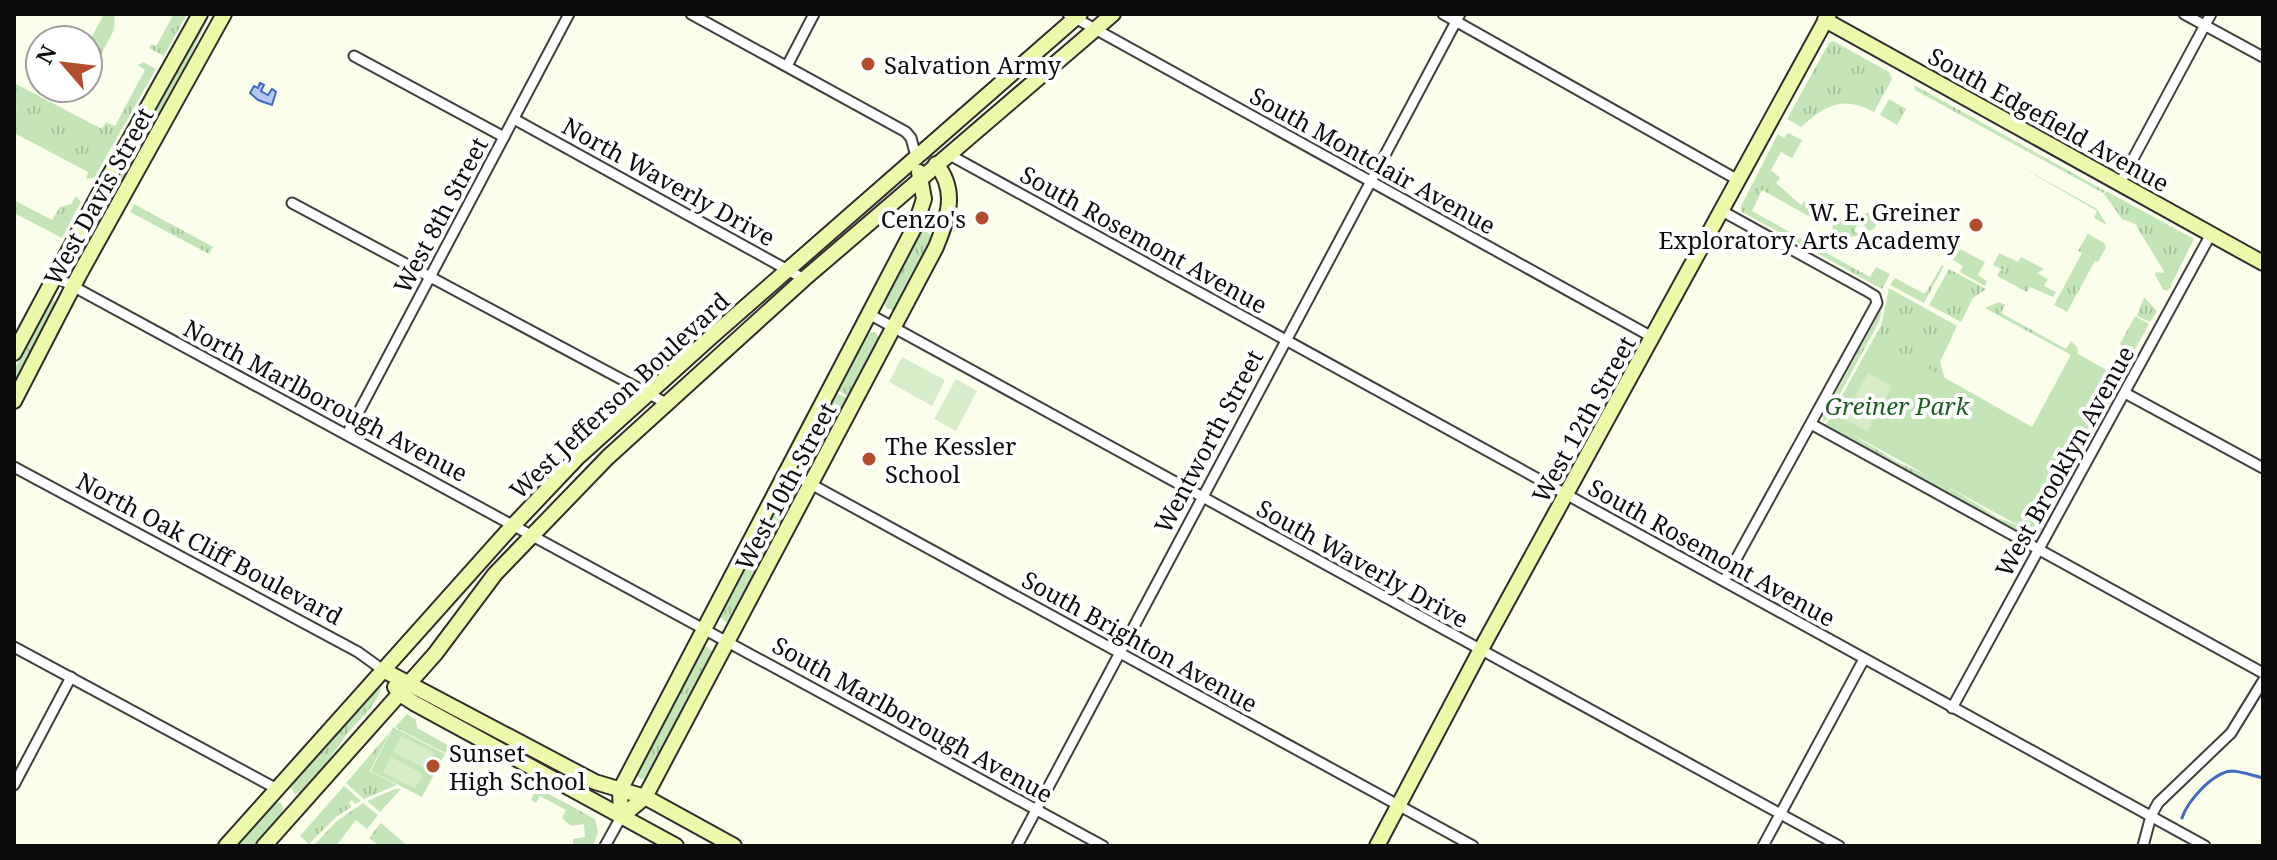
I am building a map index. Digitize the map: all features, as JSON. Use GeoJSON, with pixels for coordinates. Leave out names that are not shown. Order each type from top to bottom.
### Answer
{"type":"FeatureCollection","features":[{"type":"Feature","properties":{"kind":"street","name":"West Davis Street"},"geometry":{"type":"LineString","coordinates":[[14,353],[200,14]]}},
{"type":"Feature","properties":{"kind":"street","name":"West Davis Street"},"geometry":{"type":"LineString","coordinates":[[14,401],[73,286],[224,14]]}},
{"type":"Feature","properties":{"kind":"street","name":"West 8th Street"},"geometry":{"type":"LineString","coordinates":[[347,434],[569,14]]}},
{"type":"Feature","properties":{"kind":"street"},"geometry":{"type":"LineString","coordinates":[[691,14],[906,132],[916,156]]}},
{"type":"Feature","properties":{"kind":"street"},"geometry":{"type":"LineString","coordinates":[[787,66],[814,14]]}},
{"type":"Feature","properties":{"kind":"street","name":"West Jefferson Boulevard"},"geometry":{"type":"LineString","coordinates":[[264,846],[400,694],[452,632],[486,584],[608,457],[804,279],[1113,14]]}},
{"type":"Feature","properties":{"kind":"street"},"geometry":{"type":"LineString","coordinates":[[1443,14],[1458,17],[1738,180]]}},
{"type":"Feature","properties":{"kind":"street"},"geometry":{"type":"LineString","coordinates":[[2184,14],[2263,57]]}},
{"type":"Feature","properties":{"kind":"street"},"geometry":{"type":"LineString","coordinates":[[2120,183],[2211,14]]}},
{"type":"Feature","properties":{"kind":"street","name":"West Jefferson Boulevard"},"geometry":{"type":"LineString","coordinates":[[226,846],[578,457],[1075,15]]}},
{"type":"Feature","properties":{"kind":"street","name":"South Montclair Avenue"},"geometry":{"type":"LineString","coordinates":[[1075,15],[1095,29],[1652,337]]}},
{"type":"Feature","properties":{"kind":"street","name":"West 12th Street"},"geometry":{"type":"LineString","coordinates":[[1377,846],[1480,651],[1722,211],[1822,16]]}},
{"type":"Feature","properties":{"kind":"street","name":"South Edgefield Avenue"},"geometry":{"type":"LineString","coordinates":[[1822,16],[2263,263]]}},
{"type":"Feature","properties":{"kind":"street","name":"Wentworth Street"},"geometry":{"type":"LineString","coordinates":[[1017,846],[1458,17]]}},
{"type":"Feature","properties":{"kind":"street"},"geometry":{"type":"LineString","coordinates":[[354,56],[504,137]]}},
{"type":"Feature","properties":{"kind":"street","name":"North Waverly Drive"},"geometry":{"type":"LineString","coordinates":[[514,119],[804,279]]}},
{"type":"Feature","properties":{"kind":"street","name":"South Rosemont Avenue"},"geometry":{"type":"LineString","coordinates":[[948,154],[2205,846]]}},
{"type":"Feature","properties":{"kind":"street","name":"West 10th Street"},"geometry":{"type":"LineString","coordinates":[[621,817],[620,790],[922,209],[924,199],[916,156]]}},
{"type":"Feature","properties":{"kind":"street","name":"West 10th Street"},"geometry":{"type":"LineString","coordinates":[[605,846],[621,817],[645,797],[936,247],[947,216],[950,186],[936,164]]}},
{"type":"Feature","properties":{"kind":"street"},"geometry":{"type":"LineString","coordinates":[[292,203],[666,403]]}},
{"type":"Feature","properties":{"kind":"street"},"geometry":{"type":"LineString","coordinates":[[1722,211],[1875,296],[1877,303],[1724,581]]}},
{"type":"Feature","properties":{"kind":"street","name":"West Brooklyn Avenue"},"geometry":{"type":"LineString","coordinates":[[1952,708],[2211,234]]}},
{"type":"Feature","properties":{"kind":"street","name":"North Marlborough Avenue"},"geometry":{"type":"LineString","coordinates":[[54,276],[704,628]]}},
{"type":"Feature","properties":{"kind":"street","name":"South Waverly Drive"},"geometry":{"type":"LineString","coordinates":[[869,314],[1839,846]]}},
{"type":"Feature","properties":{"kind":"street"},"geometry":{"type":"LineString","coordinates":[[2125,393],[2263,468]]}},
{"type":"Feature","properties":{"kind":"street"},"geometry":{"type":"LineString","coordinates":[[1811,424],[2263,673]]}},
{"type":"Feature","properties":{"kind":"street","name":"North Oak Cliff Boulevard"},"geometry":{"type":"LineString","coordinates":[[14,467],[358,652],[383,670],[595,782],[645,797],[734,846]]}},
{"type":"Feature","properties":{"kind":"street","name":"South Brighton Avenue"},"geometry":{"type":"LineString","coordinates":[[787,471],[1473,846]]}},
{"type":"Feature","properties":{"kind":"street","name":"South Marlborough Avenue"},"geometry":{"type":"LineString","coordinates":[[704,628],[1103,846]]}},
{"type":"Feature","properties":{"kind":"street"},"geometry":{"type":"LineString","coordinates":[[14,647],[277,789],[295,810]]}},
{"type":"Feature","properties":{"kind":"street"},"geometry":{"type":"LineString","coordinates":[[1763,846],[1864,659]]}},
{"type":"Feature","properties":{"kind":"street","name":"North Oak Cliff Boulevard"},"geometry":{"type":"LineString","coordinates":[[383,670],[400,694],[676,846]]}},
{"type":"Feature","properties":{"kind":"street"},"geometry":{"type":"LineString","coordinates":[[14,785],[71,677]]}},
{"type":"Feature","properties":{"kind":"street"},"geometry":{"type":"LineString","coordinates":[[2143,846],[2151,816],[2172,787],[2231,733],[2263,681]]}},
{"type":"Feature","properties":{"kind":"green space"},"geometry":{"type":"Polygon","coordinates":[[[104,14],[115,14],[114,30],[104,49],[104,24],[99,24],[104,14]]]}},
{"type":"Feature","properties":{"kind":"green space"},"geometry":{"type":"Polygon","coordinates":[[[174,14],[187,14],[164,56],[149,48],[151,44],[156,46],[174,14]]]}},
{"type":"Feature","properties":{"kind":"green space"},"geometry":{"type":"Polygon","coordinates":[[[208,14],[187,63],[75,263],[100,215],[107,193],[208,14]]]}},
{"type":"Feature","properties":{"kind":"green space"},"geometry":{"type":"Polygon","coordinates":[[[1833,41],[1889,72],[1892,79],[1874,112],[1843,103],[1818,113],[1801,127],[1787,119],[1829,43],[1833,41]]]}},
{"type":"Feature","properties":{"kind":"green space"},"geometry":{"type":"Polygon","coordinates":[[[143,62],[156,69],[94,178],[86,179],[88,172],[14,133],[17,109],[14,107],[14,83],[24,88],[24,104],[54,104],[102,129],[106,122],[115,126],[145,70],[138,65],[143,62]]]}},
{"type":"Feature","properties":{"kind":"green space"},"geometry":{"type":"Polygon","coordinates":[[[1914,85],[2105,191],[2103,193],[1915,90],[1914,85]]]}},
{"type":"Feature","properties":{"kind":"green space"},"geometry":{"type":"Polygon","coordinates":[[[1889,99],[1906,109],[1897,125],[1880,115],[1889,99]]]}},
{"type":"Feature","properties":{"kind":"green space"},"geometry":{"type":"Polygon","coordinates":[[[1788,133],[1802,140],[1792,158],[1781,152],[1771,170],[1780,178],[1776,183],[1801,205],[1805,201],[1817,212],[1812,218],[1762,190],[1752,211],[1804,240],[1804,246],[1742,212],[1740,208],[1778,134],[1784,138],[1788,133]]]}},
{"type":"Feature","properties":{"kind":"green space"},"geometry":{"type":"Polygon","coordinates":[[[2018,165],[2097,209],[2107,225],[2094,218],[2097,211],[2018,165]]]}},
{"type":"Feature","properties":{"kind":"green space"},"geometry":{"type":"Polygon","coordinates":[[[2106,191],[2194,239],[2168,291],[2163,289],[2155,275],[2164,271],[2135,224],[2122,219],[2104,194],[2106,191]]]}},
{"type":"Feature","properties":{"kind":"green space"},"geometry":{"type":"Polygon","coordinates":[[[76,196],[81,202],[62,238],[14,213],[14,200],[52,220],[60,207],[71,204],[76,196]]]}},
{"type":"Feature","properties":{"kind":"green space"},"geometry":{"type":"Polygon","coordinates":[[[134,204],[213,247],[209,254],[130,212],[134,204]]]}},
{"type":"Feature","properties":{"kind":"green space"},"geometry":{"type":"Polygon","coordinates":[[[1885,209],[1874,229],[1862,234],[1866,227],[1859,223],[1854,231],[1861,235],[1846,238],[1832,230],[1834,221],[1885,209]]]}},
{"type":"Feature","properties":{"kind":"green space"},"geometry":{"type":"Polygon","coordinates":[[[928,232],[934,239],[895,310],[886,308],[883,299],[919,233],[928,232]]]}},
{"type":"Feature","properties":{"kind":"green space"},"geometry":{"type":"Polygon","coordinates":[[[2088,234],[2106,247],[2067,312],[2054,305],[2082,253],[2078,251],[2088,234]]]}},
{"type":"Feature","properties":{"kind":"green space"},"geometry":{"type":"Polygon","coordinates":[[[1960,249],[1985,262],[1978,275],[1987,281],[1985,286],[1960,272],[1963,266],[1953,260],[1960,249]]]}},
{"type":"Feature","properties":{"kind":"green space"},"geometry":{"type":"Polygon","coordinates":[[[1821,250],[1870,277],[1876,267],[1890,274],[1882,289],[1817,253],[1821,250]]]}},
{"type":"Feature","properties":{"kind":"green space"},"geometry":{"type":"Polygon","coordinates":[[[1999,253],[2018,262],[2021,257],[2044,269],[2037,273],[2048,279],[2044,286],[2056,292],[2053,297],[2030,287],[2027,292],[1997,276],[2000,270],[2006,272],[1993,265],[1999,253]]]}},
{"type":"Feature","properties":{"kind":"green space"},"geometry":{"type":"Polygon","coordinates":[[[1942,265],[1924,303],[1890,285],[1895,278],[1925,294],[1942,265]]]}},
{"type":"Feature","properties":{"kind":"green space"},"geometry":{"type":"Polygon","coordinates":[[[1949,269],[1986,289],[1973,298],[1961,322],[1929,305],[1949,269]]]}},
{"type":"Feature","properties":{"kind":"green space"},"geometry":{"type":"Polygon","coordinates":[[[1889,288],[1957,326],[1940,362],[1945,380],[1860,363],[1881,326],[1889,288]]]}},
{"type":"Feature","properties":{"kind":"green space"},"geometry":{"type":"Polygon","coordinates":[[[2144,297],[2157,311],[2150,322],[2137,316],[2144,297]]]}},
{"type":"Feature","properties":{"kind":"green space"},"geometry":{"type":"Polygon","coordinates":[[[51,299],[56,302],[14,384],[14,370],[51,299]]]}},
{"type":"Feature","properties":{"kind":"green space"},"geometry":{"type":"Polygon","coordinates":[[[1999,302],[2005,305],[2001,313],[2066,349],[2071,341],[2078,352],[2073,356],[1985,308],[1999,302]]]}},
{"type":"Feature","properties":{"kind":"green space"},"geometry":{"type":"Polygon","coordinates":[[[1882,308],[1880,320],[1837,399],[1833,415],[1823,422],[1823,416],[1882,308]]]}},
{"type":"Feature","properties":{"kind":"green space"},"geometry":{"type":"Polygon","coordinates":[[[2135,316],[2149,324],[2129,360],[2118,354],[2135,316]]]}},
{"type":"Feature","properties":{"kind":"green space"},"geometry":{"type":"Polygon","coordinates":[[[872,332],[880,340],[851,397],[837,390],[865,337],[872,332]]]}},
{"type":"Feature","properties":{"kind":"green space","name":"Greiner Park"},"geometry":{"type":"Polygon","coordinates":[[[1874,338],[2032,427],[2073,351],[2122,379],[2038,536],[1828,421],[1874,338]]]}},
{"type":"Feature","properties":{"kind":"green space"},"geometry":{"type":"Polygon","coordinates":[[[902,357],[945,380],[932,406],[889,382],[902,357]]]}},
{"type":"Feature","properties":{"kind":"green space"},"geometry":{"type":"Polygon","coordinates":[[[1868,373],[1892,386],[1867,431],[1843,418],[1868,373]]]}},
{"type":"Feature","properties":{"kind":"green space"},"geometry":{"type":"Polygon","coordinates":[[[956,379],[977,391],[956,431],[934,419],[956,379]]]}},
{"type":"Feature","properties":{"kind":"green space"},"geometry":{"type":"Polygon","coordinates":[[[835,392],[850,400],[814,466],[806,465],[801,458],[835,392]]]}},
{"type":"Feature","properties":{"kind":"green space"},"geometry":{"type":"Polygon","coordinates":[[[1829,420],[1897,462],[1938,480],[1998,518],[2026,528],[2031,538],[1827,427],[1825,425],[1829,420]]]}},
{"type":"Feature","properties":{"kind":"green space"},"geometry":{"type":"Polygon","coordinates":[[[790,489],[798,498],[730,622],[725,622],[719,615],[782,493],[790,489]]]}},
{"type":"Feature","properties":{"kind":"green space"},"geometry":{"type":"Polygon","coordinates":[[[701,647],[713,651],[714,656],[649,778],[641,779],[635,775],[701,647]]]}},
{"type":"Feature","properties":{"kind":"green space"},"geometry":{"type":"Polygon","coordinates":[[[381,688],[370,708],[318,773],[300,793],[295,794],[289,785],[373,690],[381,688]]]}},
{"type":"Feature","properties":{"kind":"green space"},"geometry":{"type":"Polygon","coordinates":[[[407,714],[416,720],[417,728],[455,749],[453,752],[448,749],[445,753],[395,727],[407,714]]]}},
{"type":"Feature","properties":{"kind":"green space"},"geometry":{"type":"Polygon","coordinates":[[[393,727],[445,754],[422,797],[371,771],[393,727]]]}},
{"type":"Feature","properties":{"kind":"green space"},"geometry":{"type":"Polygon","coordinates":[[[390,732],[370,771],[397,785],[364,799],[346,783],[390,732]]]}},
{"type":"Feature","properties":{"kind":"green space"},"geometry":{"type":"Polygon","coordinates":[[[401,736],[434,753],[426,769],[393,752],[401,736]]]}},
{"type":"Feature","properties":{"kind":"green space"},"geometry":{"type":"Polygon","coordinates":[[[391,757],[423,774],[415,789],[383,772],[391,757]]]}},
{"type":"Feature","properties":{"kind":"green space"},"geometry":{"type":"Polygon","coordinates":[[[510,773],[595,819],[598,832],[593,846],[573,846],[573,839],[585,837],[584,824],[571,826],[562,818],[566,810],[540,796],[536,803],[531,800],[534,793],[508,778],[510,773]]]}},
{"type":"Feature","properties":{"kind":"green space"},"geometry":{"type":"Polygon","coordinates":[[[344,786],[361,801],[355,804],[352,800],[349,802],[351,807],[336,817],[309,844],[300,836],[344,786]]]}},
{"type":"Feature","properties":{"kind":"green space"},"geometry":{"type":"Polygon","coordinates":[[[401,789],[380,812],[367,801],[401,789]]]}},
{"type":"Feature","properties":{"kind":"green space"},"geometry":{"type":"Polygon","coordinates":[[[274,802],[282,803],[283,814],[254,846],[235,846],[274,802]]]}},
{"type":"Feature","properties":{"kind":"green space"},"geometry":{"type":"Polygon","coordinates":[[[363,803],[378,815],[367,829],[356,820],[336,846],[313,846],[337,821],[363,803]]]}},
{"type":"Feature","properties":{"kind":"green space"},"geometry":{"type":"Polygon","coordinates":[[[381,823],[408,846],[379,846],[369,838],[381,823]]]}},
{"type":"Feature","properties":{"kind":"water"},"geometry":{"type":"Polygon","coordinates":[[[260,83],[264,85],[261,91],[268,95],[272,89],[276,92],[272,105],[250,93],[260,83]]]}},
{"type":"Feature","properties":{"kind":"waterway"},"geometry":{"type":"LineString","coordinates":[[2182,818],[2201,789],[2224,773],[2235,771],[2263,778]]}},
{"type":"Feature","properties":{"kind":"place","name":"Salvation Army"},"geometry":{"type":"Point","coordinates":[868,64]}},
{"type":"Feature","properties":{"kind":"place","name":"Cenzo's"},"geometry":{"type":"Point","coordinates":[982,218]}},
{"type":"Feature","properties":{"kind":"place","name":"W. E. Greiner Exploratory Arts Academy"},"geometry":{"type":"Point","coordinates":[1976,225]}},
{"type":"Feature","properties":{"kind":"place","name":"The Kessler School"},"geometry":{"type":"Point","coordinates":[869,459]}},
{"type":"Feature","properties":{"kind":"place","name":"Sunset High School"},"geometry":{"type":"Point","coordinates":[433,766]}}]}
